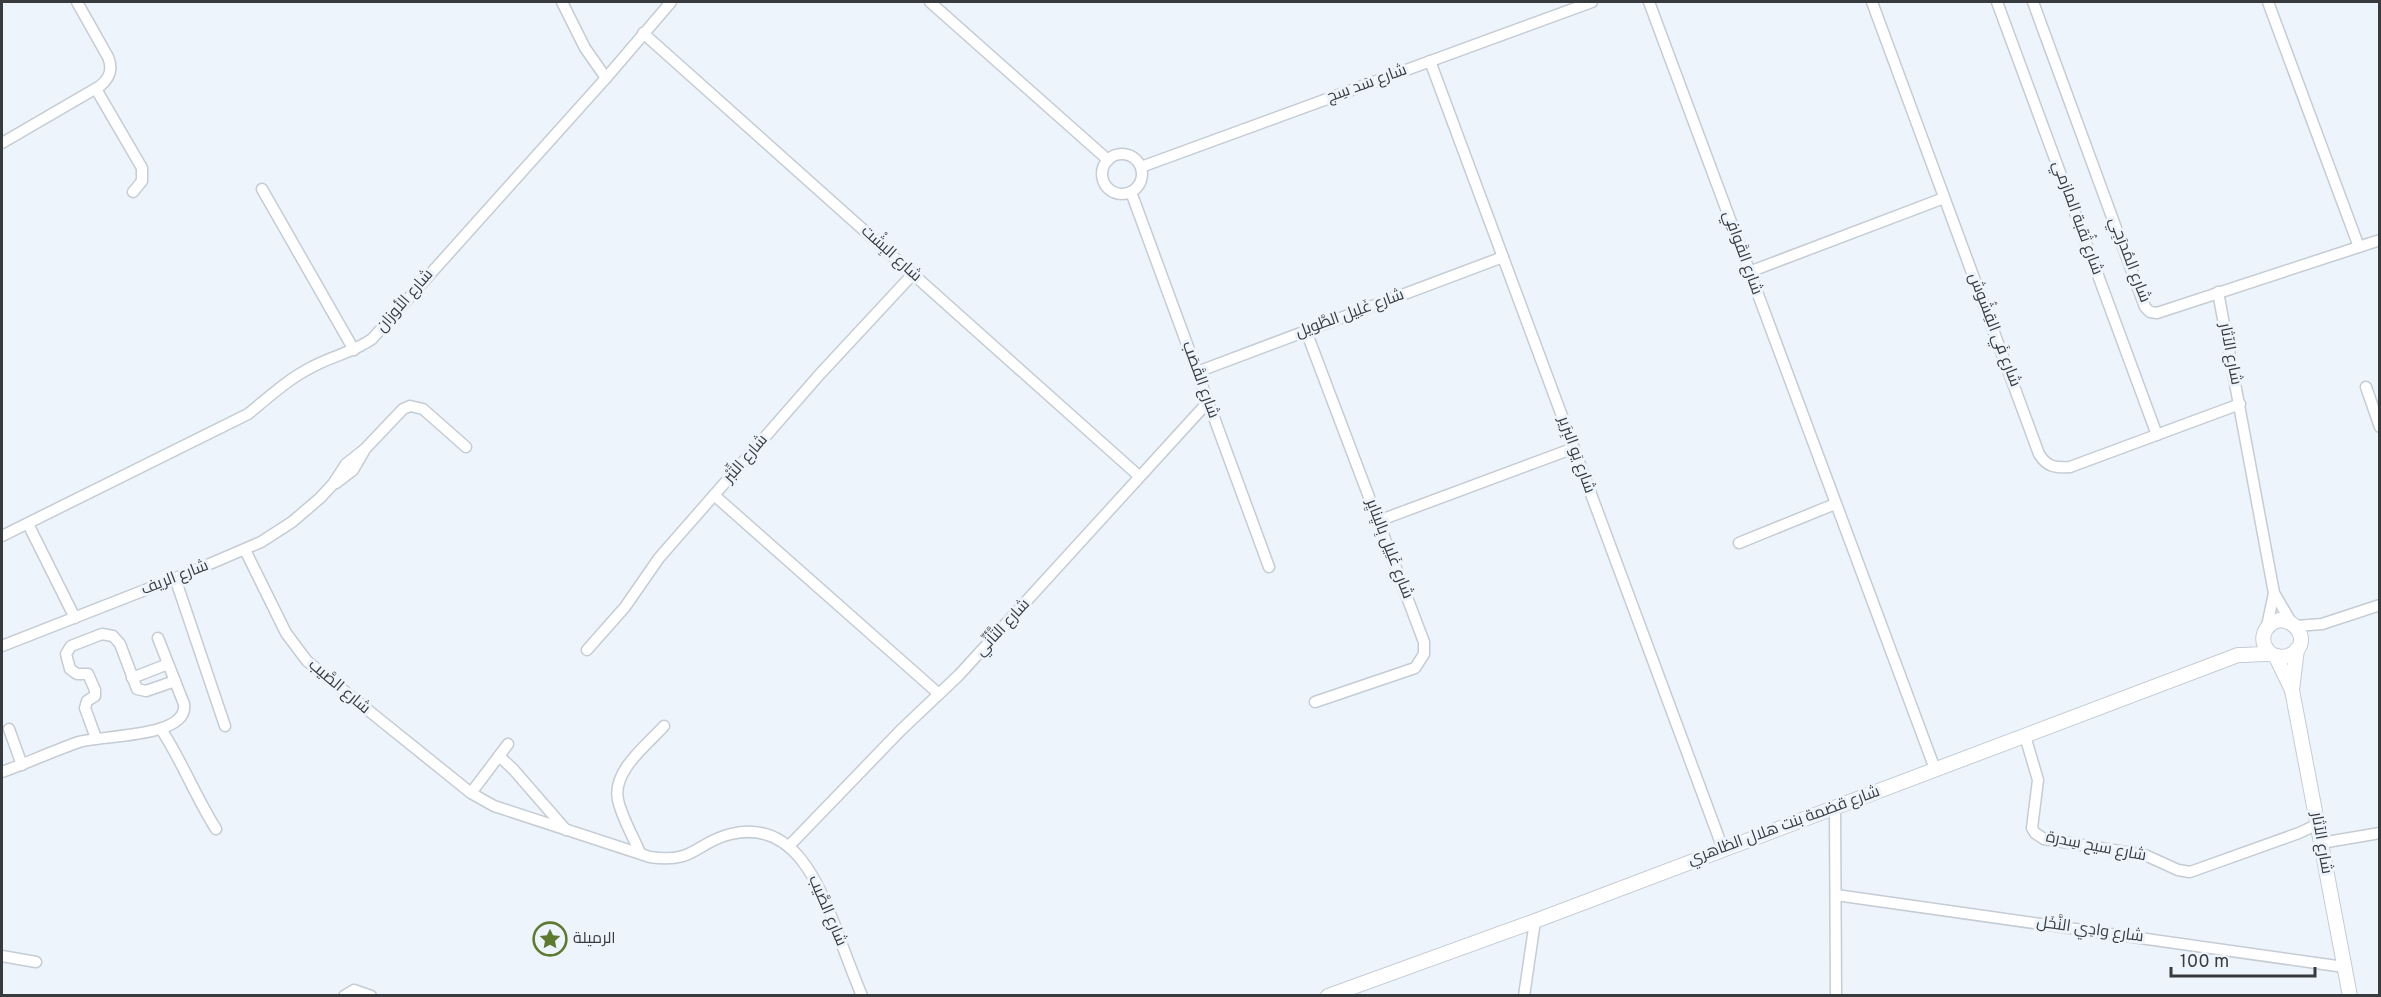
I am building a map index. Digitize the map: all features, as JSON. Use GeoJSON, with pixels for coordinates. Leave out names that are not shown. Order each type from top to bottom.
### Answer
{"type":"FeatureCollection","features":[{"type":"Feature","properties":{"kind":"street"},"geometry":{"type":"LineString","coordinates":[[2,143],[96,89],[107,80],[110,62],[77,2]]}},
{"type":"Feature","properties":{"kind":"street"},"geometry":{"type":"LineString","coordinates":[[562,2],[585,48],[606,78]]}},
{"type":"Feature","properties":{"kind":"street","name":"شارع الأوزان"},"geometry":{"type":"LineString","coordinates":[[2,536],[248,414],[264,399],[296,376],[330,358],[354,350],[372,339],[606,78],[671,2]]}},
{"type":"Feature","properties":{"kind":"street"},"geometry":{"type":"LineString","coordinates":[[930,2],[1108,160]]}},
{"type":"Feature","properties":{"kind":"street","name":"شارع سَد سِج"},"geometry":{"type":"LineString","coordinates":[[1141,167],[1592,2]]}},
{"type":"Feature","properties":{"kind":"street","name":"شارع القَوافِي"},"geometry":{"type":"LineString","coordinates":[[1649,2],[1935,769]]}},
{"type":"Feature","properties":{"kind":"street","name":"شارع فَي القِشُوش"},"geometry":{"type":"LineString","coordinates":[[1872,2],[2039,454],[2044,462],[2052,467],[2070,467],[2240,404]]}},
{"type":"Feature","properties":{"kind":"street","name":"شارع ثُقبة المازمي"},"geometry":{"type":"LineString","coordinates":[[1997,2],[2157,435]]}},
{"type":"Feature","properties":{"kind":"street","name":"شارع المُدرَجِي"},"geometry":{"type":"LineString","coordinates":[[2033,2],[2145,307],[2150,312],[2157,312],[2379,240]]}},
{"type":"Feature","properties":{"kind":"street"},"geometry":{"type":"LineString","coordinates":[[2268,2],[2359,247]]}},
{"type":"Feature","properties":{"kind":"street","name":"شارع البِشْت"},"geometry":{"type":"LineString","coordinates":[[643,33],[1139,476]]}},
{"type":"Feature","properties":{"kind":"street","name":"شارع يَو البِرَير"},"geometry":{"type":"LineString","coordinates":[[1431,61],[1723,849]]}},
{"type":"Feature","properties":{"kind":"street"},"geometry":{"type":"LineString","coordinates":[[96,89],[142,168],[142,180],[133,192]]}},
{"type":"Feature","properties":{"kind":"street"},"geometry":{"type":"LineString","coordinates":[[1126,155],[1138,161],[1141,167],[1142,179],[1136,189],[1131,192],[1119,194],[1108,188],[1103,177],[1104,165],[1113,156],[1126,155]]}},
{"type":"Feature","properties":{"kind":"street"},"geometry":{"type":"LineString","coordinates":[[262,189],[354,350]]}},
{"type":"Feature","properties":{"kind":"street","name":"شارع القَصَب"},"geometry":{"type":"LineString","coordinates":[[1131,192],[1269,567]]}},
{"type":"Feature","properties":{"kind":"street"},"geometry":{"type":"LineString","coordinates":[[1749,272],[1944,198]]}},
{"type":"Feature","properties":{"kind":"street","name":"شارع غَلِيل الطَّويل"},"geometry":{"type":"LineString","coordinates":[[1197,372],[1503,257]]}},
{"type":"Feature","properties":{"kind":"street","name":"شارع التِّبْر"},"geometry":{"type":"LineString","coordinates":[[587,650],[625,607],[659,558],[820,374],[913,274]]}},
{"type":"Feature","properties":{"kind":"street","name":"شارع الآثار"},"geometry":{"type":"LineString","coordinates":[[2218,292],[2274,593],[2294,624]]}},
{"type":"Feature","properties":{"kind":"street","name":"شارع غَلِيل بِاليِنايِر"},"geometry":{"type":"LineString","coordinates":[[1306,331],[1421,632],[1424,654],[1420,662],[1407,672],[1315,702]]}},
{"type":"Feature","properties":{"kind":"street"},"geometry":{"type":"LineString","coordinates":[[2366,387],[2379,427]]}},
{"type":"Feature","properties":{"kind":"street","name":"شارع التَّأنِّي"},"geometry":{"type":"LineString","coordinates":[[789,846],[1040,588],[1208,402]]}},
{"type":"Feature","properties":{"kind":"street","name":"شارع الريف"},"geometry":{"type":"LineString","coordinates":[[2,646],[245,550],[292,522],[333,484],[346,464],[365,449],[398,414],[410,406],[423,409],[466,447]]}},
{"type":"Feature","properties":{"kind":"street"},"geometry":{"type":"LineString","coordinates":[[1378,521],[1574,448]]}},
{"type":"Feature","properties":{"kind":"street"},"geometry":{"type":"LineString","coordinates":[[714,495],[939,694]]}},
{"type":"Feature","properties":{"kind":"street"},"geometry":{"type":"LineString","coordinates":[[1739,543],[1835,504]]}},
{"type":"Feature","properties":{"kind":"street"},"geometry":{"type":"LineString","coordinates":[[28,524],[75,618]]}},
{"type":"Feature","properties":{"kind":"street","name":"شارع الصَّيب"},"geometry":{"type":"LineString","coordinates":[[245,550],[286,633],[306,661],[471,793],[494,806],[663,859],[689,855],[730,834],[747,832],[764,833],[789,846],[807,866],[822,893],[862,996]]}},
{"type":"Feature","properties":{"kind":"street"},"geometry":{"type":"LineString","coordinates":[[175,578],[225,726]]}},
{"type":"Feature","properties":{"kind":"street","name":"شارع الآثار"},"geometry":{"type":"LineString","coordinates":[[2266,629],[2274,593]]}},
{"type":"Feature","properties":{"kind":"street"},"geometry":{"type":"LineString","coordinates":[[2322,624],[2288,656],[2274,655],[2264,645],[2266,629],[2279,620],[2294,624],[2322,624],[2379,605]]}},
{"type":"Feature","properties":{"kind":"street"},"geometry":{"type":"LineString","coordinates":[[2294,624],[2300,632],[2299,647]]}},
{"type":"Feature","properties":{"kind":"street","name":"شارع قضمة بنت هلال الظاهري"},"geometry":{"type":"LineString","coordinates":[[2238,655],[2266,629]]}},
{"type":"Feature","properties":{"kind":"street"},"geometry":{"type":"LineString","coordinates":[[96,738],[85,708],[86,703],[95,696],[95,690],[88,674],[77,674],[70,669],[66,654],[68,648],[102,634],[113,636],[120,644],[135,687],[143,692],[175,681]]}},
{"type":"Feature","properties":{"kind":"street"},"geometry":{"type":"LineString","coordinates":[[2,772],[75,744],[96,738],[134,735],[161,729],[180,718],[184,711],[184,704],[158,638]]}},
{"type":"Feature","properties":{"kind":"street","name":"شارع الآثار"},"geometry":{"type":"LineString","coordinates":[[2292,690],[2299,647]]}},
{"type":"Feature","properties":{"kind":"street","name":"شارع قضمة بنت هلال الظاهري"},"geometry":{"type":"LineString","coordinates":[[1328,996],[1535,921],[2238,655],[2274,655]]}},
{"type":"Feature","properties":{"kind":"street","name":"شارع الآثار"},"geometry":{"type":"LineString","coordinates":[[2274,655],[2292,690],[2350,996]]}},
{"type":"Feature","properties":{"kind":"street"},"geometry":{"type":"LineString","coordinates":[[132,678],[168,664]]}},
{"type":"Feature","properties":{"kind":"street"},"geometry":{"type":"LineString","coordinates":[[640,853],[618,800],[620,778],[626,768],[664,726]]}},
{"type":"Feature","properties":{"kind":"street"},"geometry":{"type":"LineString","coordinates":[[9,729],[22,765]]}},
{"type":"Feature","properties":{"kind":"street"},"geometry":{"type":"LineString","coordinates":[[161,729],[174,748],[216,829]]}},
{"type":"Feature","properties":{"kind":"street","name":"شارع سيح سِدرة"},"geometry":{"type":"LineString","coordinates":[[2025,736],[2037,780],[2032,828],[2044,839],[2145,855],[2178,870],[2190,872],[2318,824]]}},
{"type":"Feature","properties":{"kind":"street"},"geometry":{"type":"LineString","coordinates":[[471,793],[508,744]]}},
{"type":"Feature","properties":{"kind":"street"},"geometry":{"type":"LineString","coordinates":[[499,756],[566,830]]}},
{"type":"Feature","properties":{"kind":"street"},"geometry":{"type":"LineString","coordinates":[[1835,807],[1836,996]]}},
{"type":"Feature","properties":{"kind":"street"},"geometry":{"type":"LineString","coordinates":[[2321,843],[2379,833]]}},
{"type":"Feature","properties":{"kind":"street","name":"شارع وادِي النَّخَل"},"geometry":{"type":"LineString","coordinates":[[1836,895],[2344,967]]}},
{"type":"Feature","properties":{"kind":"street"},"geometry":{"type":"LineString","coordinates":[[1524,996],[1535,921]]}},
{"type":"Feature","properties":{"kind":"street"},"geometry":{"type":"LineString","coordinates":[[2,956],[36,962]]}},
{"type":"Feature","properties":{"kind":"street"},"geometry":{"type":"LineString","coordinates":[[344,996],[354,990],[371,996]]}},
{"type":"Feature","properties":{"kind":"place","name":"الرميلة"},"geometry":{"type":"Point","coordinates":[550,939]}}]}
